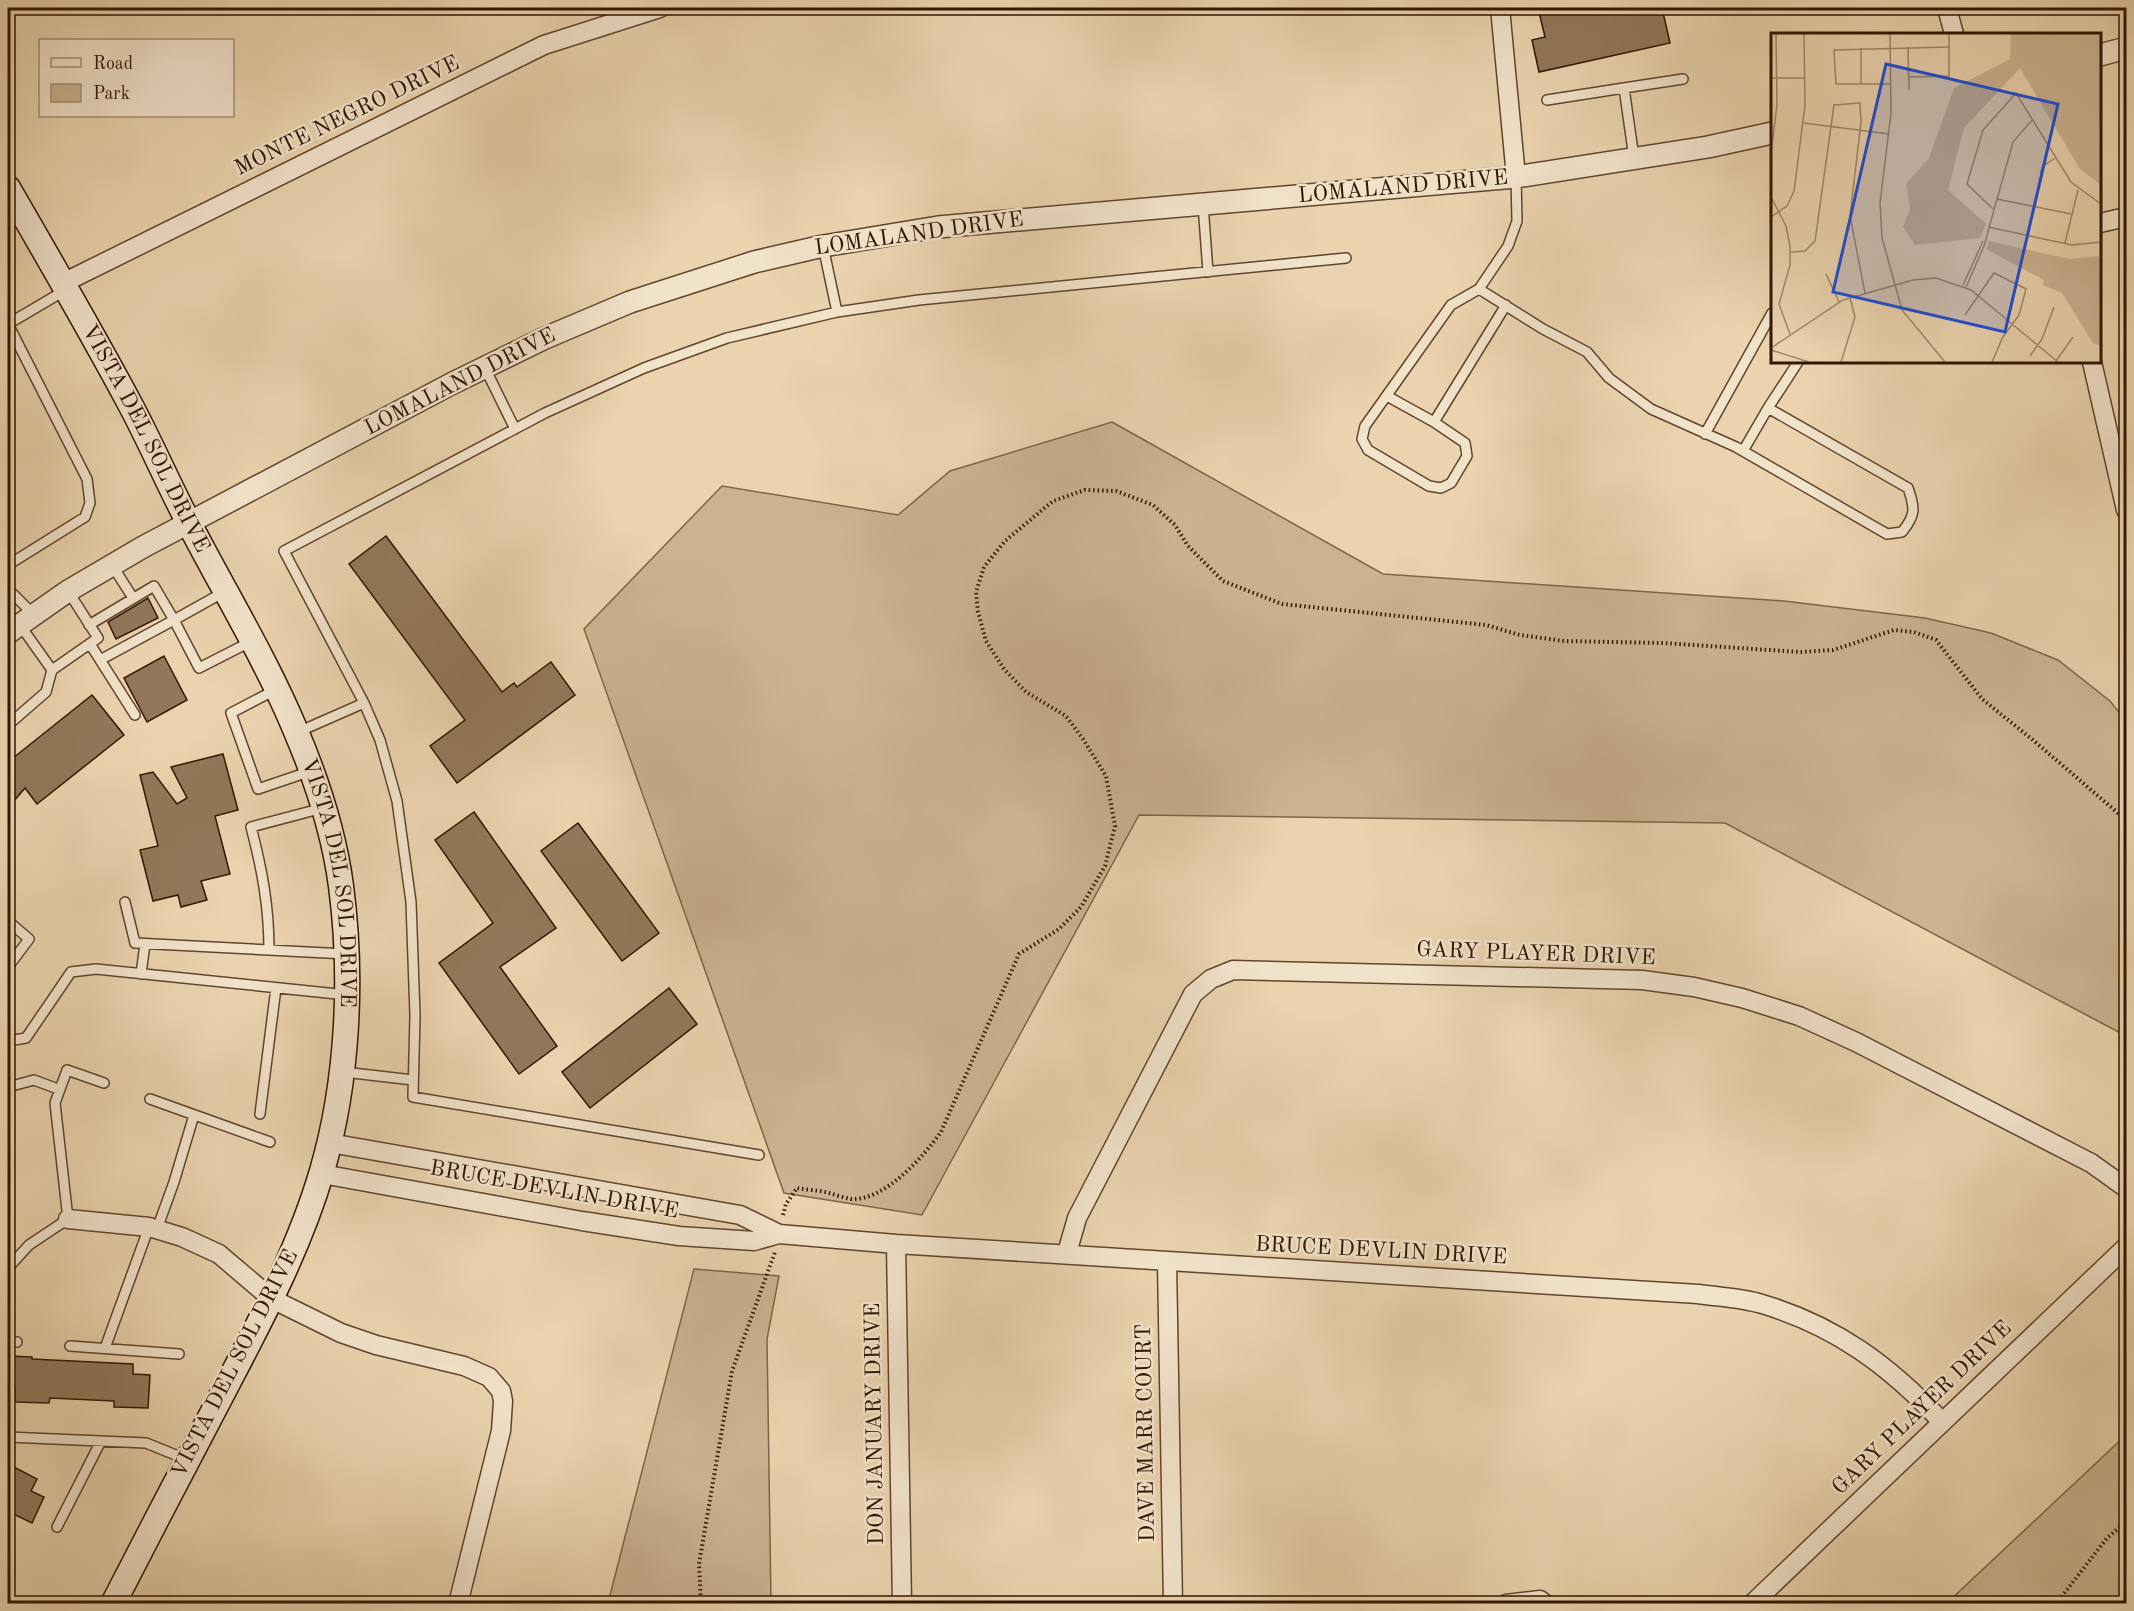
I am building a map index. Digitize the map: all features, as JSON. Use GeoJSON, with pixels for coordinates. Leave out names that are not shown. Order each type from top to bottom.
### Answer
{"type":"FeatureCollection","features":[{"type":"Feature","properties":{"kind":"main road","name":"VISTA DEL SOL DRIVE"},"geometry":{"type":"LineString","coordinates":[[8,188],[156,454],[189,524],[278,689],[297,733],[323,808],[341,884],[346,954],[341,1072],[330,1143],[322,1174],[306,1219],[272,1299],[112,1604]]}},
{"type":"Feature","properties":{"kind":"street","name":"MONTE NEGRO DRIVE"},"geometry":{"type":"LineString","coordinates":[[64,286],[544,45],[660,8]]}},
{"type":"Feature","properties":{"kind":"street"},"geometry":{"type":"LineString","coordinates":[[1500,8],[1516,177]]}},
{"type":"Feature","properties":{"kind":"street"},"geometry":{"type":"LineString","coordinates":[[1947,8],[1954,33]]}},
{"type":"Feature","properties":{"kind":"street"},"geometry":{"type":"LineString","coordinates":[[2101,55],[2127,48]]}},
{"type":"Feature","properties":{"kind":"street","name":"LOMALAND DRIVE"},"geometry":{"type":"LineString","coordinates":[[20,623],[112,565],[485,368],[556,333],[630,302],[754,262],[823,246],[938,227],[1516,177],[1708,147],[1771,132]]}},
{"type":"Feature","properties":{"kind":"street"},"geometry":{"type":"LineString","coordinates":[[2101,223],[2127,217]]}},
{"type":"Feature","properties":{"kind":"street"},"geometry":{"type":"LineString","coordinates":[[2091,363],[2127,510]]}},
{"type":"Feature","properties":{"kind":"street","name":"GARY PLAYER DRIVE"},"geometry":{"type":"LineString","coordinates":[[1067,1253],[1077,1218],[1193,994],[1211,979],[1233,970],[1642,980],[1694,987],[1742,998],[1799,1016],[1856,1042],[2091,1163],[2127,1188]]}},
{"type":"Feature","properties":{"kind":"street","name":"BRUCE DEVLIN DRIVE"},"geometry":{"type":"LineString","coordinates":[[330,1143],[740,1215],[779,1233],[896,1244],[1067,1253],[1167,1262],[1698,1294],[1760,1304],[1808,1321],[1865,1352],[1912,1390],[1942,1422]]}},
{"type":"Feature","properties":{"kind":"street","name":"BRUCE DEVLIN DRIVE"},"geometry":{"type":"LineString","coordinates":[[322,1174],[582,1221],[679,1236],[754,1241],[779,1233]]}},
{"type":"Feature","properties":{"kind":"street"},"geometry":{"type":"LineString","coordinates":[[68,1218],[153,1228],[182,1237],[219,1254],[272,1299],[341,1334],[376,1345],[464,1366],[489,1377],[501,1392],[503,1401],[501,1431],[458,1604]]}},
{"type":"Feature","properties":{"kind":"street","name":"DON JANUARY DRIVE"},"geometry":{"type":"LineString","coordinates":[[896,1244],[902,1604]]}},
{"type":"Feature","properties":{"kind":"street","name":"GARY PLAYER DRIVE"},"geometry":{"type":"LineString","coordinates":[[1752,1604],[2127,1247]]}},
{"type":"Feature","properties":{"kind":"street","name":"DAVE MARR COURT"},"geometry":{"type":"LineString","coordinates":[[1167,1262],[1173,1604]]}},
{"type":"Feature","properties":{"kind":"street"},"geometry":{"type":"LineString","coordinates":[[1506,1604],[1540,1600],[1545,1604]]}},
{"type":"Feature","properties":{"kind":"lane"},"geometry":{"type":"LineString","coordinates":[[1547,100],[1683,79]]}},
{"type":"Feature","properties":{"kind":"lane"},"geometry":{"type":"LineString","coordinates":[[1624,88],[1634,158]]}},
{"type":"Feature","properties":{"kind":"lane"},"geometry":{"type":"LineString","coordinates":[[1387,396],[1434,422],[1465,443],[1467,456],[1451,483],[1442,488],[1429,486],[1368,450],[1362,439],[1365,426],[1451,305],[1479,289],[1508,246],[1517,221],[1516,177]]}},
{"type":"Feature","properties":{"kind":"lane"},"geometry":{"type":"LineString","coordinates":[[1203,204],[1208,272]]}},
{"type":"Feature","properties":{"kind":"lane"},"geometry":{"type":"LineString","coordinates":[[823,246],[837,312]]}},
{"type":"Feature","properties":{"kind":"lane"},"geometry":{"type":"LineString","coordinates":[[759,1155],[413,1097],[415,1015],[411,902],[397,801],[380,740],[364,703],[284,551],[545,413],[654,365],[728,338],[837,312],[919,300],[1346,258]]}},
{"type":"Feature","properties":{"kind":"lane"},"geometry":{"type":"LineString","coordinates":[[8,565],[85,517],[90,503],[87,479],[8,324],[64,286]]}},
{"type":"Feature","properties":{"kind":"lane"},"geometry":{"type":"LineString","coordinates":[[1479,289],[1543,329],[1587,352],[1609,378],[1651,409],[1743,451],[1887,534],[1902,532],[1909,523],[1914,507],[1908,488],[1768,408]]}},
{"type":"Feature","properties":{"kind":"lane"},"geometry":{"type":"LineString","coordinates":[[1434,422],[1506,305]]}},
{"type":"Feature","properties":{"kind":"lane"},"geometry":{"type":"LineString","coordinates":[[1705,434],[1771,317]]}},
{"type":"Feature","properties":{"kind":"lane"},"geometry":{"type":"LineString","coordinates":[[1743,451],[1797,363]]}},
{"type":"Feature","properties":{"kind":"lane"},"geometry":{"type":"LineString","coordinates":[[485,368],[515,429]]}},
{"type":"Feature","properties":{"kind":"lane"},"geometry":{"type":"LineString","coordinates":[[112,565],[130,602]]}},
{"type":"Feature","properties":{"kind":"lane"},"geometry":{"type":"LineString","coordinates":[[89,625],[154,586],[199,668],[252,640]]}},
{"type":"Feature","properties":{"kind":"lane"},"geometry":{"type":"LineString","coordinates":[[8,589],[20,623],[52,670]]}},
{"type":"Feature","properties":{"kind":"lane"},"geometry":{"type":"LineString","coordinates":[[8,725],[46,692],[52,670],[98,638],[68,591]]}},
{"type":"Feature","properties":{"kind":"lane"},"geometry":{"type":"LineString","coordinates":[[100,660],[142,631],[174,620],[225,591]]}},
{"type":"Feature","properties":{"kind":"lane"},"geometry":{"type":"LineString","coordinates":[[90,644],[135,715]]}},
{"type":"Feature","properties":{"kind":"lane"},"geometry":{"type":"LineString","coordinates":[[278,689],[231,713],[258,789],[311,771]]}},
{"type":"Feature","properties":{"kind":"lane"},"geometry":{"type":"LineString","coordinates":[[297,733],[364,703]]}},
{"type":"Feature","properties":{"kind":"lane"},"geometry":{"type":"LineString","coordinates":[[269,950],[269,917],[265,881],[251,827],[323,808]]}},
{"type":"Feature","properties":{"kind":"lane"},"geometry":{"type":"LineString","coordinates":[[125,902],[135,943],[346,954]]}},
{"type":"Feature","properties":{"kind":"lane"},"geometry":{"type":"LineString","coordinates":[[8,921],[29,939],[8,967]]}},
{"type":"Feature","properties":{"kind":"lane"},"geometry":{"type":"LineString","coordinates":[[141,974],[145,944]]}},
{"type":"Feature","properties":{"kind":"lane"},"geometry":{"type":"LineString","coordinates":[[8,1041],[26,1038],[71,972],[96,969],[346,995]]}},
{"type":"Feature","properties":{"kind":"lane"},"geometry":{"type":"LineString","coordinates":[[260,1114],[276,988]]}},
{"type":"Feature","properties":{"kind":"lane"},"geometry":{"type":"LineString","coordinates":[[8,1268],[28,1245],[68,1218],[55,1103],[58,1089],[67,1070],[104,1083]]}},
{"type":"Feature","properties":{"kind":"lane"},"geometry":{"type":"LineString","coordinates":[[341,1072],[413,1080]]}},
{"type":"Feature","properties":{"kind":"lane"},"geometry":{"type":"LineString","coordinates":[[8,1087],[34,1080],[58,1089]]}},
{"type":"Feature","properties":{"kind":"lane"},"geometry":{"type":"LineString","coordinates":[[150,1099],[270,1142]]}},
{"type":"Feature","properties":{"kind":"lane"},"geometry":{"type":"LineString","coordinates":[[105,1348],[153,1228],[194,1115]]}},
{"type":"Feature","properties":{"kind":"lane"},"geometry":{"type":"LineString","coordinates":[[70,1346],[179,1354]]}},
{"type":"Feature","properties":{"kind":"lane"},"geometry":{"type":"LineString","coordinates":[[8,1437],[146,1443],[188,1460]]}},
{"type":"Feature","properties":{"kind":"lane"},"geometry":{"type":"LineString","coordinates":[[57,1527],[101,1441]]}},
{"type":"Feature","properties":{"kind":"path"},"geometry":{"type":"LineString","coordinates":[[701,1604],[699,1564],[732,1371],[774,1258],[786,1204],[797,1188],[827,1192],[850,1199],[868,1198],[889,1185],[922,1158],[941,1132],[1019,954],[1059,929],[1080,907],[1105,866],[1115,826],[1106,776],[1066,716],[1026,692],[1004,669],[986,641],[978,612],[976,592],[984,567],[1005,541],[1053,501],[1085,490],[1116,491],[1153,505],[1175,525],[1188,546],[1223,581],[1282,604],[1486,625],[1520,635],[1564,641],[1663,643],[1800,652],[1833,650],[1893,630],[1914,632],[1936,640],[1982,699],[2127,820]]}},
{"type":"Feature","properties":{"kind":"path"},"geometry":{"type":"LineString","coordinates":[[2056,1604],[2107,1538],[2127,1522]]}},
{"type":"Feature","properties":{"kind":"green space"},"geometry":{"type":"Polygon","coordinates":[[[1112,422],[1383,574],[1784,601],[1925,618],[1991,633],[2058,660],[2110,701],[2126,721],[2126,1036],[1725,823],[1139,815],[922,1215],[784,1193],[584,629],[722,486],[898,515],[950,471],[1112,422]]]}},
{"type":"Feature","properties":{"kind":"green space"},"geometry":{"type":"Polygon","coordinates":[[[694,1269],[779,1276],[767,1339],[771,1603],[608,1603],[694,1269]]]}},
{"type":"Feature","properties":{"kind":"green space"},"geometry":{"type":"Polygon","coordinates":[[[2126,1435],[2126,1603],[1947,1603],[2126,1435]]]}},
{"type":"Feature","properties":{"kind":"building"},"geometry":{"type":"Polygon","coordinates":[[[1538,8],[1662,8],[1670,43],[1539,72],[1532,40],[1545,37],[1538,8]]]}},
{"type":"Feature","properties":{"kind":"building"},"geometry":{"type":"Polygon","coordinates":[[[386,536],[502,692],[514,683],[517,687],[551,662],[575,695],[457,783],[430,746],[465,720],[349,564],[386,536]]]}},
{"type":"Feature","properties":{"kind":"building"},"geometry":{"type":"Polygon","coordinates":[[[148,598],[158,618],[116,639],[108,622],[148,598]]]}},
{"type":"Feature","properties":{"kind":"building"},"geometry":{"type":"Polygon","coordinates":[[[164,656],[187,700],[147,722],[124,678],[164,656]]]}},
{"type":"Feature","properties":{"kind":"building"},"geometry":{"type":"Polygon","coordinates":[[[92,695],[124,735],[37,804],[25,788],[8,808],[8,762],[92,695]]]}},
{"type":"Feature","properties":{"kind":"building"},"geometry":{"type":"Polygon","coordinates":[[[223,754],[238,810],[215,816],[230,874],[201,881],[207,900],[181,907],[178,895],[153,901],[140,850],[158,846],[140,775],[153,772],[177,804],[187,798],[171,767],[223,754]]]}},
{"type":"Feature","properties":{"kind":"building"},"geometry":{"type":"Polygon","coordinates":[[[474,812],[556,928],[500,967],[557,1046],[519,1074],[439,963],[493,923],[435,840],[474,812]]]}},
{"type":"Feature","properties":{"kind":"building"},"geometry":{"type":"Polygon","coordinates":[[[578,823],[659,933],[622,961],[541,851],[578,823]]]}},
{"type":"Feature","properties":{"kind":"building"},"geometry":{"type":"Polygon","coordinates":[[[669,988],[697,1024],[590,1108],[562,1072],[669,988]]]}},
{"type":"Feature","properties":{"kind":"building"},"geometry":{"type":"Polygon","coordinates":[[[8,1356],[133,1364],[133,1374],[150,1375],[148,1408],[114,1407],[114,1401],[50,1398],[49,1403],[15,1402],[15,1388],[8,1388],[8,1356]]]}},
{"type":"Feature","properties":{"kind":"building"},"geometry":{"type":"Polygon","coordinates":[[[8,1464],[37,1479],[31,1491],[44,1497],[32,1523],[9,1512],[13,1504],[8,1502],[8,1464]]]}}]}
